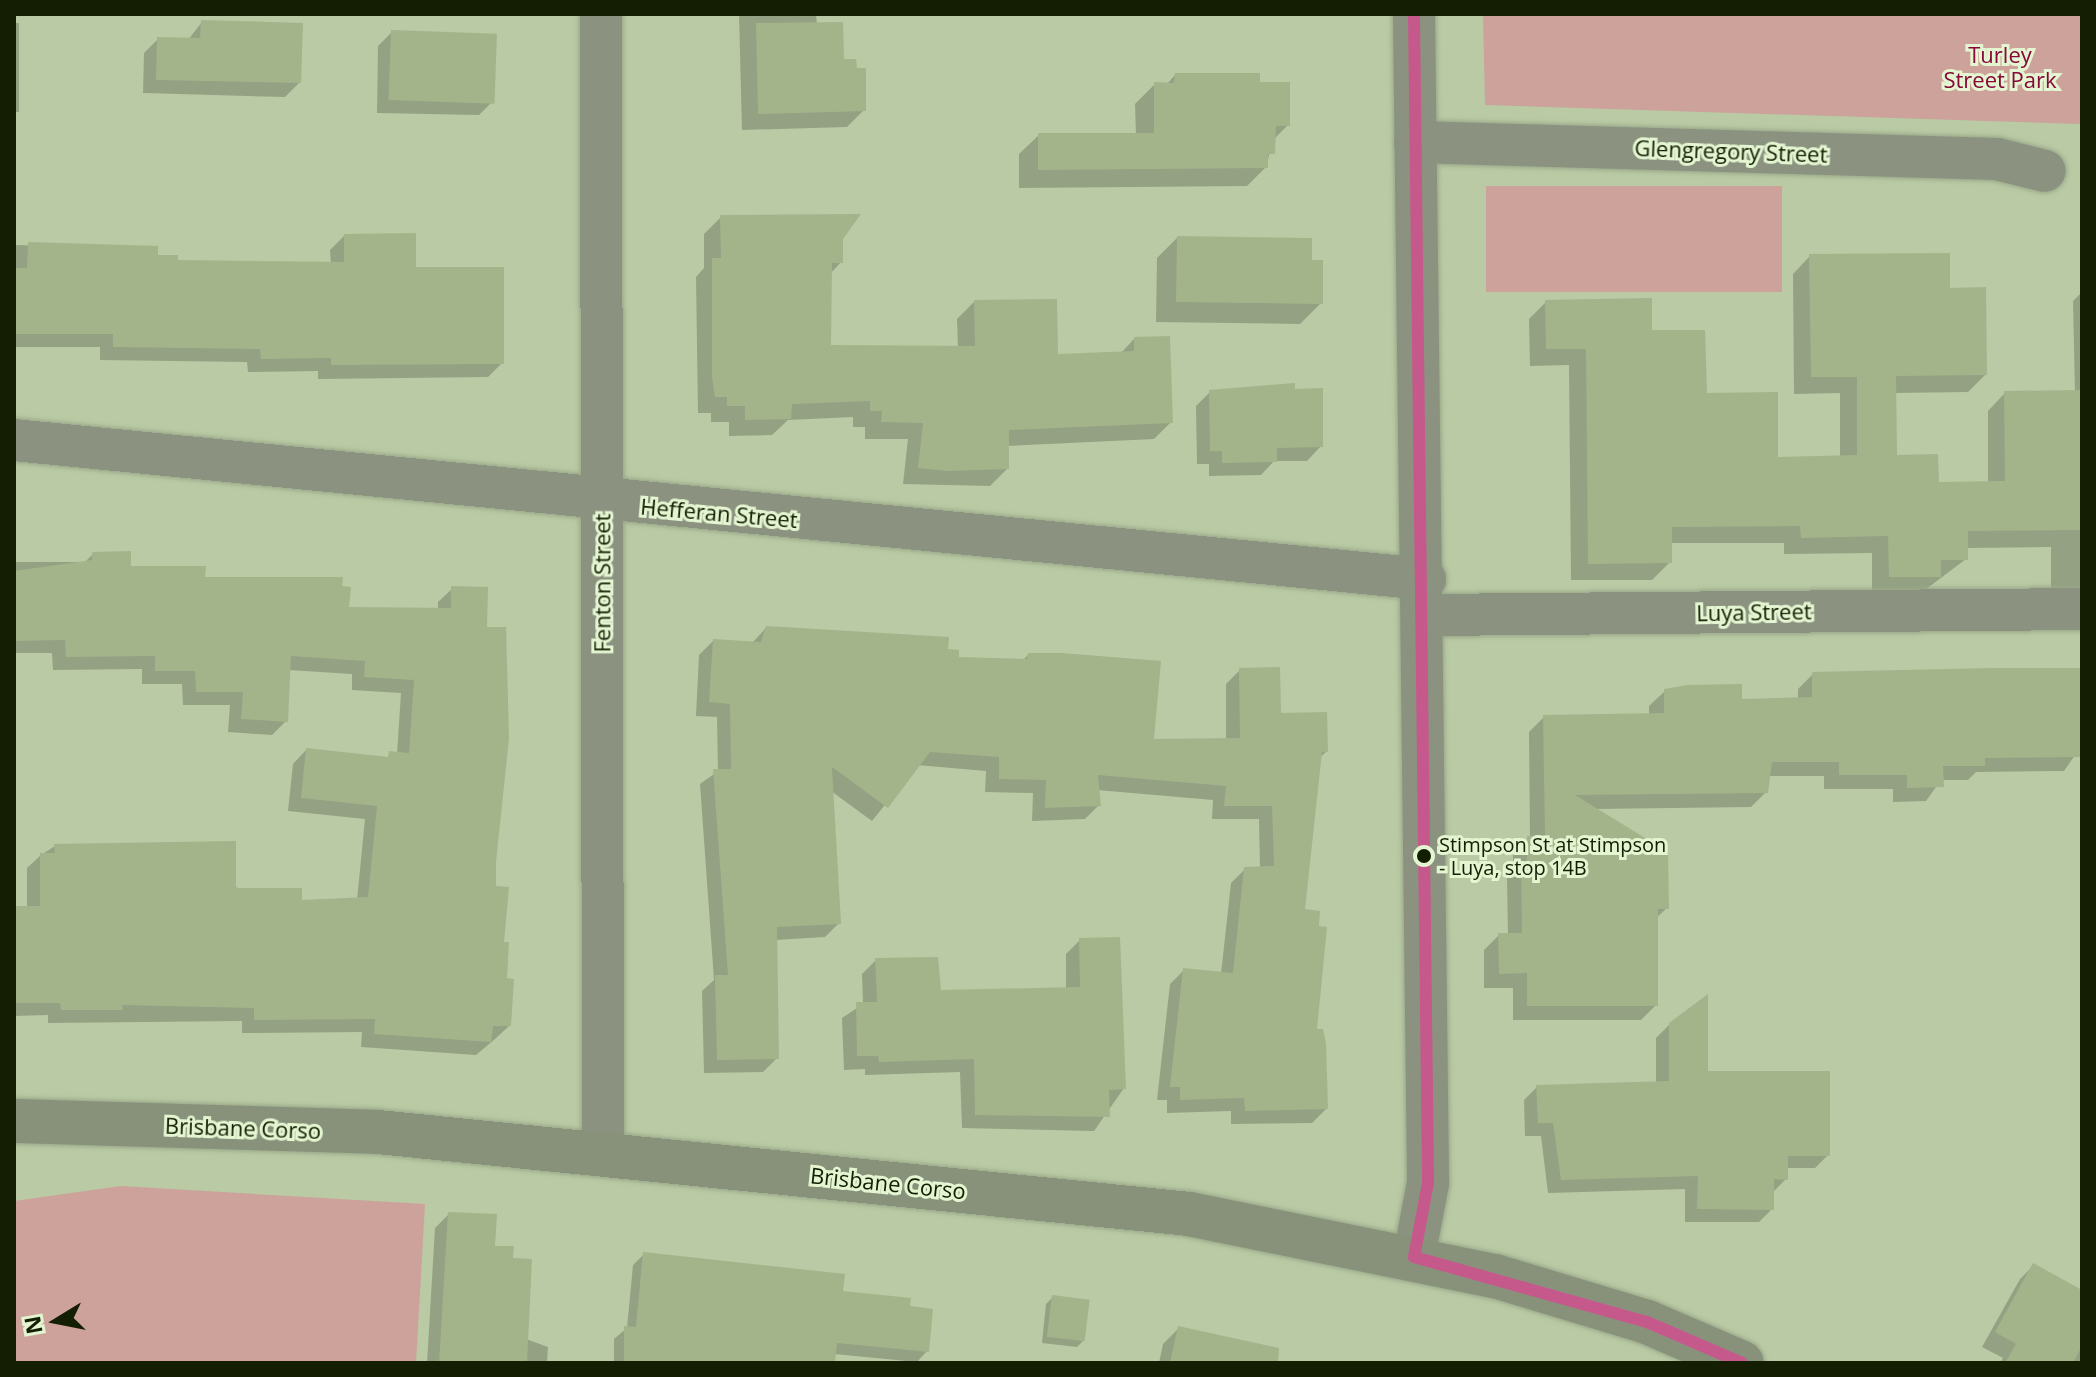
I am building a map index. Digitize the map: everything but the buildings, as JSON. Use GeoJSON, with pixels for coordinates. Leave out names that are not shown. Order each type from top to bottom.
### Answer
{"type":"FeatureCollection","features":[{"type":"Feature","properties":{"kind":"street","name":"Fenton Street"},"geometry":{"type":"LineString","coordinates":[[601,14],[603,1152]]}},
{"type":"Feature","properties":{"kind":"street"},"geometry":{"type":"LineString","coordinates":[[1414,14],[1425,597],[1428,1183],[1414,1257]]}},
{"type":"Feature","properties":{"kind":"street","name":"Glengregory Street"},"geometry":{"type":"LineString","coordinates":[[1415,142],[1997,159],[2045,171]]}},
{"type":"Feature","properties":{"kind":"street","name":"Hefferan Street"},"geometry":{"type":"LineString","coordinates":[[14,440],[602,501],[1425,597]]}},
{"type":"Feature","properties":{"kind":"street","name":"Luya Street"},"geometry":{"type":"LineString","coordinates":[[1425,597],[2082,609]]}},
{"type":"Feature","properties":{"kind":"street","name":"Brisbane Corso"},"geometry":{"type":"LineString","coordinates":[[14,1121],[378,1132],[603,1152],[1189,1214],[1414,1257],[1647,1322],[1742,1363]]}},
{"type":"Feature","properties":{"kind":"green space","name":"Turley Street Park"},"geometry":{"type":"Polygon","coordinates":[[[1483,14],[2082,14],[2082,124],[1485,105],[1483,14]]]}},
{"type":"Feature","properties":{"kind":"green space"},"geometry":{"type":"Polygon","coordinates":[[[1486,186],[1782,186],[1782,292],[1486,292],[1486,186]]]}},
{"type":"Feature","properties":{"kind":"green space"},"geometry":{"type":"Polygon","coordinates":[[[121,1186],[425,1204],[416,1363],[14,1363],[14,1201],[121,1186]]]}},
{"type":"Feature","properties":{"kind":"transit line"},"geometry":{"type":"LineString","coordinates":[[1414,14],[1428,1183],[1414,1257]]}},
{"type":"Feature","properties":{"kind":"transit line"},"geometry":{"type":"LineString","coordinates":[[1414,1257],[1647,1322],[1742,1363]]}},
{"type":"Feature","properties":{"kind":"place","name":"Stimpson St at Stimpson - Luya, stop 14B"},"geometry":{"type":"Point","coordinates":[1424,856]}}]}
